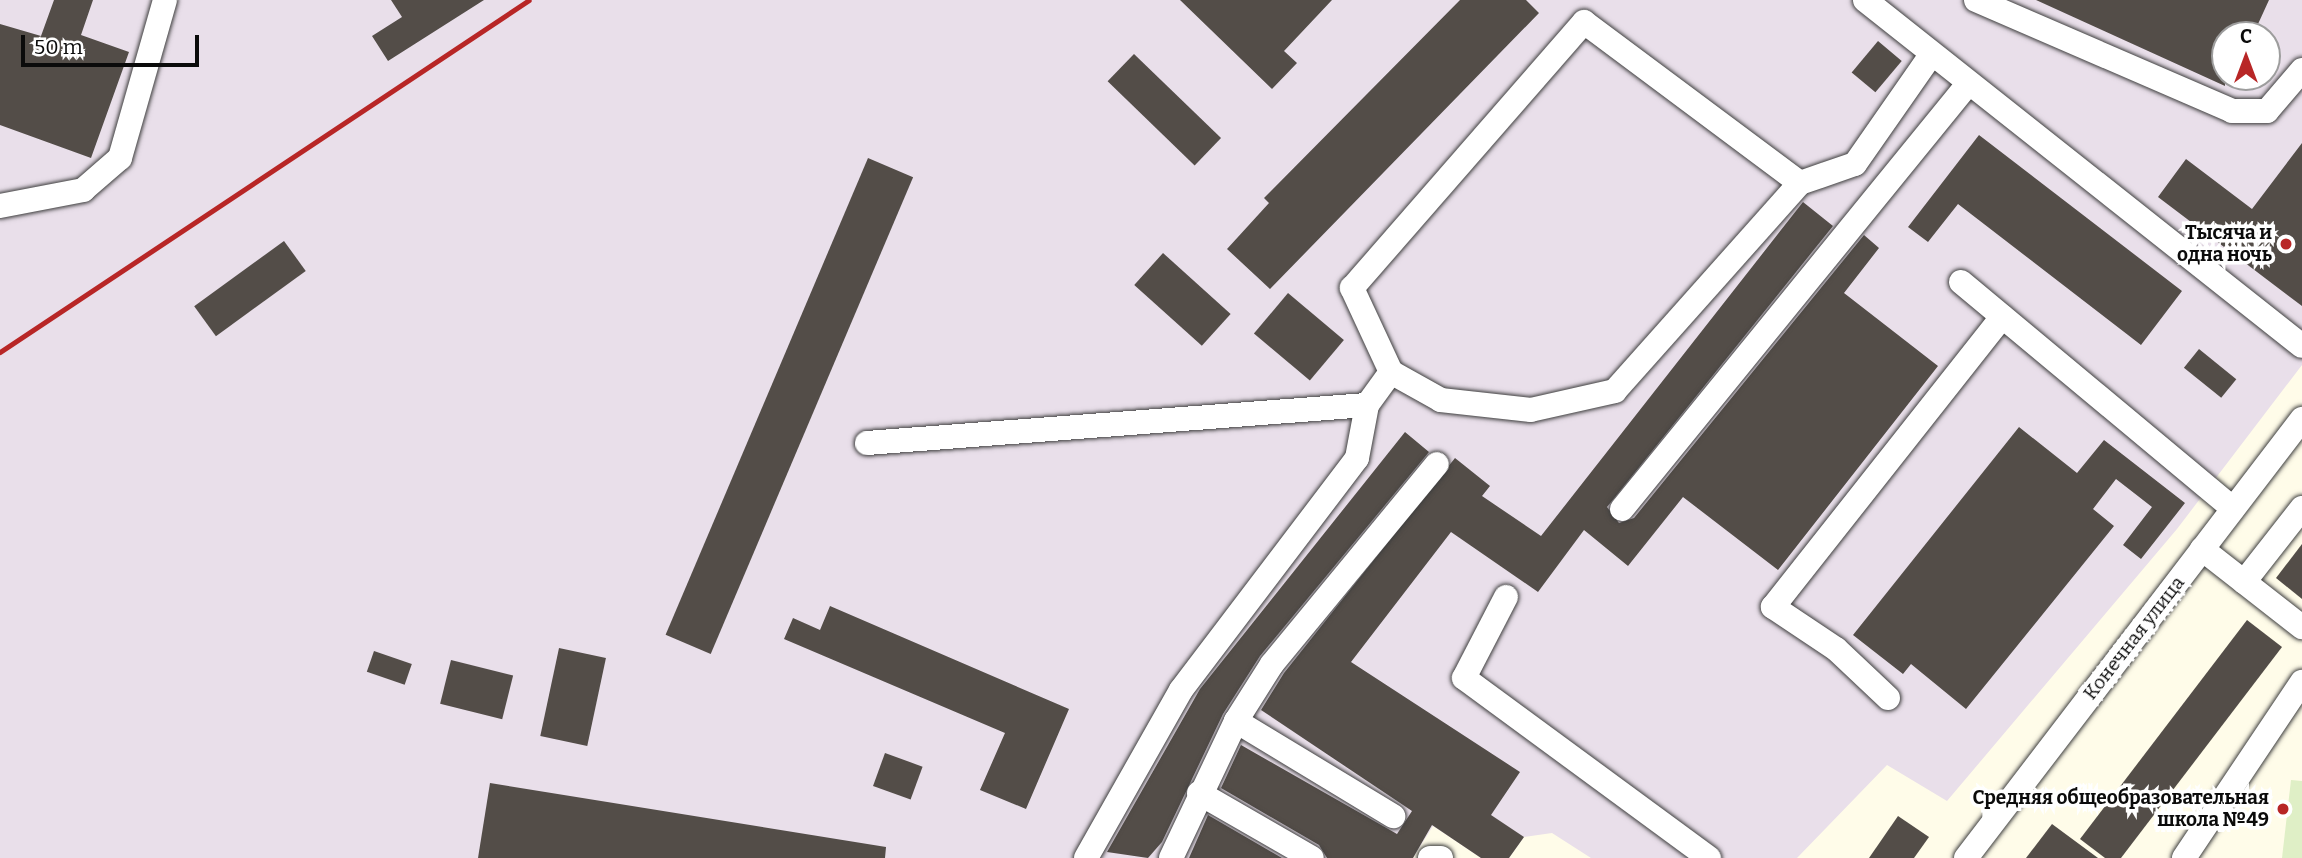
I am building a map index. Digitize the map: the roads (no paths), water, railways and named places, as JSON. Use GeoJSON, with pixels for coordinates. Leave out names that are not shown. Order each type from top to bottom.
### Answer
{"type":"FeatureCollection","features":[{"type":"Feature","properties":{"kind":"street"},"geometry":{"type":"LineString","coordinates":[[0,205],[83,190],[120,158],[165,0]]}},
{"type":"Feature","properties":{"kind":"street"},"geometry":{"type":"LineString","coordinates":[[1865,0],[1931,55],[2302,346]]}},
{"type":"Feature","properties":{"kind":"street"},"geometry":{"type":"LineString","coordinates":[[1976,0],[2232,110],[2267,111],[2302,70]]}},
{"type":"Feature","properties":{"kind":"street"},"geometry":{"type":"LineString","coordinates":[[1800,183],[1584,22],[1352,288],[1391,372],[1441,400],[1531,410],[1615,391],[1800,183],[1855,164],[1931,55]]}},
{"type":"Feature","properties":{"kind":"street"},"geometry":{"type":"LineString","coordinates":[[1622,509],[1968,84]]}},
{"type":"Feature","properties":{"kind":"street"},"geometry":{"type":"LineString","coordinates":[[1961,282],[2233,509]]}},
{"type":"Feature","properties":{"kind":"street"},"geometry":{"type":"LineString","coordinates":[[1888,698],[1836,649],[1773,607],[2002,317]]}},
{"type":"Feature","properties":{"kind":"street"},"geometry":{"type":"LineString","coordinates":[[1086,858],[1181,690],[1357,458],[1367,405],[1391,372]]}},
{"type":"Feature","properties":{"kind":"street"},"geometry":{"type":"LineString","coordinates":[[867,443],[1367,405]]}},
{"type":"Feature","properties":{"kind":"street","name":"Конечная улица"},"geometry":{"type":"LineString","coordinates":[[1966,858],[2302,419]]}},
{"type":"Feature","properties":{"kind":"street"},"geometry":{"type":"LineString","coordinates":[[1171,858],[1199,793],[1236,720],[1272,663],[1437,464]]}},
{"type":"Feature","properties":{"kind":"street"},"geometry":{"type":"LineString","coordinates":[[2244,582],[2302,509]]}},
{"type":"Feature","properties":{"kind":"street"},"geometry":{"type":"LineString","coordinates":[[2202,550],[2302,627]]}},
{"type":"Feature","properties":{"kind":"street"},"geometry":{"type":"LineString","coordinates":[[1506,597],[1464,678],[1709,858]]}},
{"type":"Feature","properties":{"kind":"street"},"geometry":{"type":"LineString","coordinates":[[2184,858],[2302,682]]}},
{"type":"Feature","properties":{"kind":"street"},"geometry":{"type":"LineString","coordinates":[[1236,720],[1392,816]]}},
{"type":"Feature","properties":{"kind":"street"},"geometry":{"type":"LineString","coordinates":[[1199,793],[1312,858]]}},
{"type":"Feature","properties":{"kind":"street"},"geometry":{"type":"LineString","coordinates":[[1430,858],[1441,858]]}},
{"type":"Feature","properties":{"kind":"railway"},"geometry":{"type":"LineString","coordinates":[[0,352],[529,0]]}},
{"type":"Feature","properties":{"kind":"place","name":"Тысяча и одна ночь"},"geometry":{"type":"Point","coordinates":[2286,244]}},
{"type":"Feature","properties":{"kind":"place","name":"Средняя общеобразовательная школа №49"},"geometry":{"type":"Point","coordinates":[2283,809]}}]}
